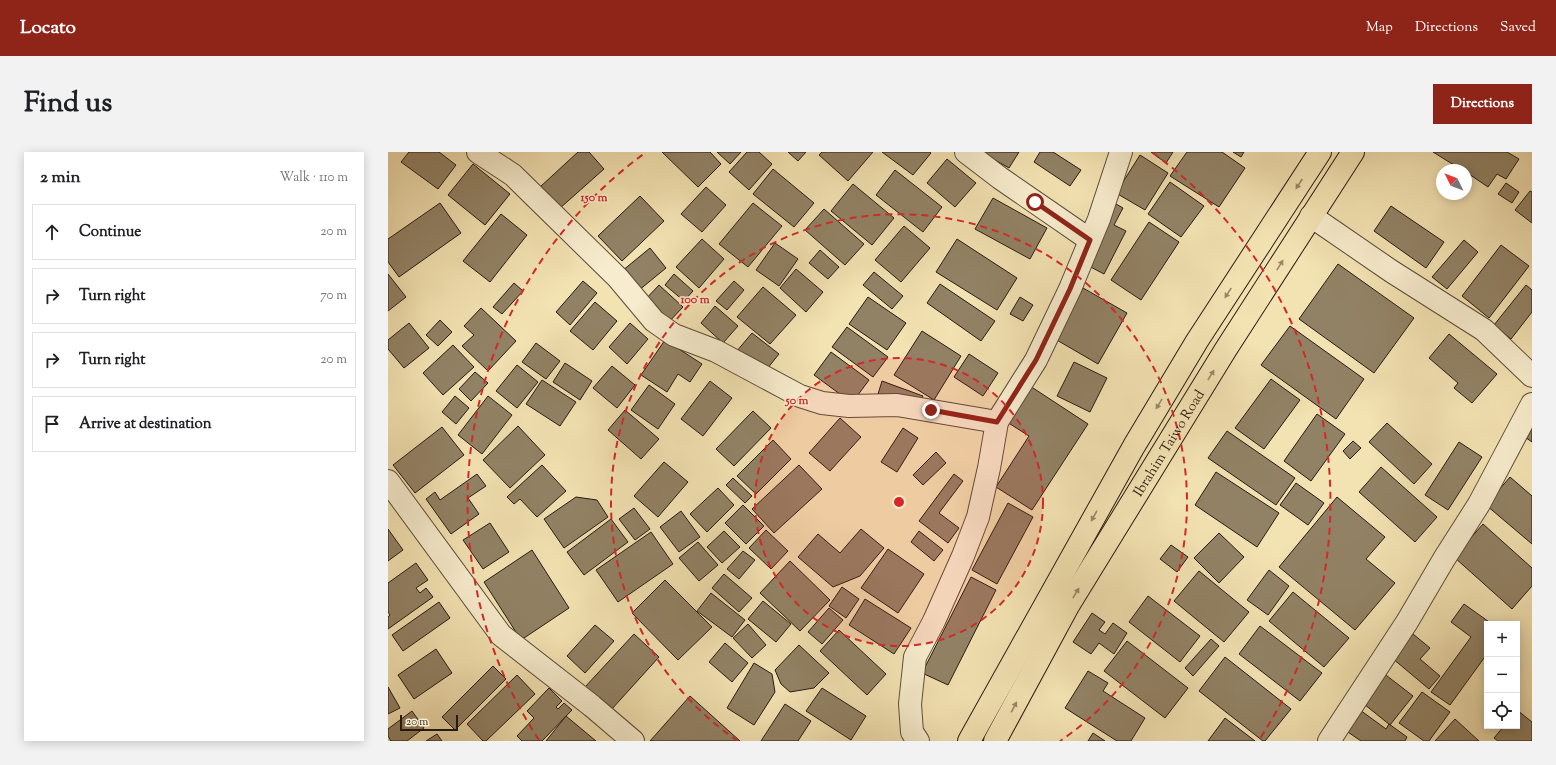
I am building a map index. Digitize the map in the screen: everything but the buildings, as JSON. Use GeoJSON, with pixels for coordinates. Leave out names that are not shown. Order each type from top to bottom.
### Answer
{"type":"FeatureCollection","features":[{"type":"Feature","properties":{"kind":"main road","name":"Ibrahim Taiwo Road"},"geometry":{"type":"LineString","coordinates":[[969,741],[1134,446],[1197,341],[1320,152]]}},
{"type":"Feature","properties":{"kind":"main road","name":"Ibrahim Taiwo Road"},"geometry":{"type":"LineString","coordinates":[[995,741],[1068,606],[1222,356],[1353,152]]}},
{"type":"Feature","properties":{"kind":"street"},"geometry":{"type":"LineString","coordinates":[[478,152],[513,175],[618,278],[654,322],[674,335],[716,351],[800,396],[822,403],[849,406],[896,406],[997,422]]}},
{"type":"Feature","properties":{"kind":"street"},"geometry":{"type":"LineString","coordinates":[[966,152],[1000,178],[1090,240]]}},
{"type":"Feature","properties":{"kind":"street"},"geometry":{"type":"LineString","coordinates":[[918,741],[912,732],[910,704],[915,657],[934,621],[963,556],[978,517],[997,422],[1036,360],[1070,289],[1099,219],[1121,152]]}},
{"type":"Feature","properties":{"kind":"street"},"geometry":{"type":"LineString","coordinates":[[1311,216],[1484,330],[1532,376]]}},
{"type":"Feature","properties":{"kind":"street"},"geometry":{"type":"LineString","coordinates":[[1329,741],[1407,622],[1447,554],[1479,504],[1532,404]]}},
{"type":"Feature","properties":{"kind":"street"},"geometry":{"type":"LineString","coordinates":[[388,481],[501,635],[592,706],[633,741]]}},
{"type":"Feature","properties":{"kind":"route"},"geometry":{"type":"LineString","coordinates":[[931,410],[997,422],[1036,360],[1070,289],[1090,240],[1035,202]]}}]}
